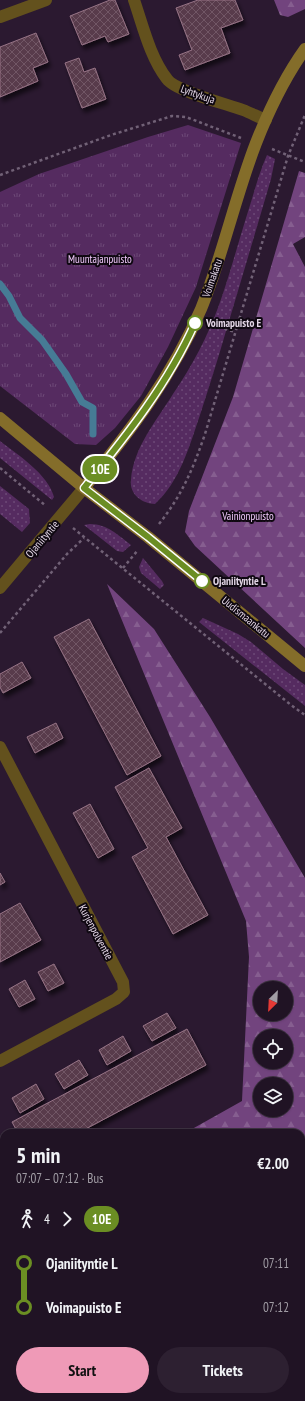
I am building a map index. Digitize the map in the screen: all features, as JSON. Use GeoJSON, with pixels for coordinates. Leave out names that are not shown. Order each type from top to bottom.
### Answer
{"type":"FeatureCollection","features":[{"type":"Feature","properties":{"kind":"street"},"geometry":{"type":"LineString","coordinates":[[0,16],[46,0]]}},
{"type":"Feature","properties":{"kind":"street","name":"Lyhtykuja"},"geometry":{"type":"LineString","coordinates":[[134,0],[154,57],[167,80],[173,85],[243,110],[266,120]]}},
{"type":"Feature","properties":{"kind":"street","name":"Voimakatu"},"geometry":{"type":"LineString","coordinates":[[84,488],[151,402],[176,362],[201,308],[214,274],[256,143],[283,86],[305,49]]}},
{"type":"Feature","properties":{"kind":"street","name":"Uudismaankatu"},"geometry":{"type":"LineString","coordinates":[[0,418],[84,488],[148,537],[305,666]]}},
{"type":"Feature","properties":{"kind":"street","name":"Ojaniityntie"},"geometry":{"type":"LineString","coordinates":[[0,588],[84,488]]}},
{"type":"Feature","properties":{"kind":"street","name":"Kurjenpolventie"},"geometry":{"type":"LineString","coordinates":[[0,747],[123,982],[124,992],[116,999],[0,1061]]}},
{"type":"Feature","properties":{"kind":"path"},"geometry":{"type":"LineString","coordinates":[[161,522],[180,494],[195,464],[288,156],[305,115]]}},
{"type":"Feature","properties":{"kind":"path"},"geometry":{"type":"LineString","coordinates":[[0,175],[111,135],[172,116],[186,117],[243,139]]}},
{"type":"Feature","properties":{"kind":"path"},"geometry":{"type":"LineString","coordinates":[[267,147],[305,162]]}},
{"type":"Feature","properties":{"kind":"path"},"geometry":{"type":"LineString","coordinates":[[213,325],[235,332]]}},
{"type":"Feature","properties":{"kind":"path"},"geometry":{"type":"LineString","coordinates":[[0,468],[50,509]]}},
{"type":"Feature","properties":{"kind":"path"},"geometry":{"type":"LineString","coordinates":[[72,527],[178,615],[305,715]]}},
{"type":"Feature","properties":{"kind":"path"},"geometry":{"type":"LineString","coordinates":[[0,633],[67,554],[84,538]]}},
{"type":"Feature","properties":{"kind":"path"},"geometry":{"type":"LineString","coordinates":[[123,568],[138,551]]}},
{"type":"Feature","properties":{"kind":"green space"},"geometry":{"type":"Polygon","coordinates":[[[274,0],[305,0],[305,9],[288,17],[280,15],[274,0]]]}},
{"type":"Feature","properties":{"kind":"green space","name":"Muuntajanpuisto"},"geometry":{"type":"Polygon","coordinates":[[[188,125],[241,143],[196,287],[168,347],[141,396],[115,428],[96,445],[75,444],[0,386],[0,192],[39,174],[188,125]]]}},
{"type":"Feature","properties":{"kind":"green space"},"geometry":{"type":"Polygon","coordinates":[[[267,155],[275,159],[271,179],[220,352],[192,439],[183,463],[171,485],[155,504],[150,504],[137,497],[132,490],[131,480],[136,457],[153,424],[193,362],[215,317],[258,178],[267,155]]]}},
{"type":"Feature","properties":{"kind":"green space","name":"Vainionpuisto"},"geometry":{"type":"Polygon","coordinates":[[[299,171],[305,173],[305,237],[293,244],[305,267],[305,648],[195,546],[185,532],[189,511],[233,397],[299,171]]]}},
{"type":"Feature","properties":{"kind":"green space"},"geometry":{"type":"Polygon","coordinates":[[[0,441],[39,473],[51,489],[54,497],[52,500],[0,458],[0,441]]]}},
{"type":"Feature","properties":{"kind":"green space"},"geometry":{"type":"Polygon","coordinates":[[[0,486],[29,509],[30,523],[22,532],[0,514],[0,486]]]}},
{"type":"Feature","properties":{"kind":"green space"},"geometry":{"type":"Polygon","coordinates":[[[96,524],[107,528],[131,545],[123,552],[117,551],[84,525],[96,524]]]}},
{"type":"Feature","properties":{"kind":"green space"},"geometry":{"type":"Polygon","coordinates":[[[143,558],[162,581],[164,585],[160,589],[141,573],[139,567],[143,558]]]}},
{"type":"Feature","properties":{"kind":"green space"},"geometry":{"type":"Polygon","coordinates":[[[107,584],[154,629],[210,717],[305,878],[305,1129],[192,1129],[242,1101],[249,957],[246,921],[107,584]]]}},
{"type":"Feature","properties":{"kind":"green space"},"geometry":{"type":"Polygon","coordinates":[[[203,618],[238,634],[251,642],[305,685],[305,706],[199,622],[203,618]]]}},
{"type":"Feature","properties":{"kind":"building"},"geometry":{"type":"Polygon","coordinates":[[[110,0],[115,0],[129,34],[108,42],[105,36],[82,45],[70,16],[110,0]]]}},
{"type":"Feature","properties":{"kind":"building"},"geometry":{"type":"Polygon","coordinates":[[[198,0],[235,0],[243,20],[221,28],[230,53],[185,70],[179,55],[192,50],[176,8],[198,0]]]}},
{"type":"Feature","properties":{"kind":"building"},"geometry":{"type":"Polygon","coordinates":[[[36,33],[48,62],[33,68],[38,81],[0,97],[0,47],[36,33]]]}},
{"type":"Feature","properties":{"kind":"building"},"geometry":{"type":"Polygon","coordinates":[[[79,58],[84,72],[95,68],[106,99],[82,108],[65,63],[79,58]]]}},
{"type":"Feature","properties":{"kind":"building"},"geometry":{"type":"Polygon","coordinates":[[[89,619],[161,756],[127,775],[54,637],[89,619]]]}},
{"type":"Feature","properties":{"kind":"building"},"geometry":{"type":"Polygon","coordinates":[[[22,662],[31,678],[3,693],[0,687],[0,674],[22,662]]]}},
{"type":"Feature","properties":{"kind":"building"},"geometry":{"type":"Polygon","coordinates":[[[56,723],[63,738],[35,753],[27,737],[56,723]]]}},
{"type":"Feature","properties":{"kind":"building"},"geometry":{"type":"Polygon","coordinates":[[[149,768],[182,828],[166,837],[208,915],[173,934],[132,857],[148,848],[115,787],[149,768]]]}},
{"type":"Feature","properties":{"kind":"building"},"geometry":{"type":"Polygon","coordinates":[[[90,804],[114,849],[98,858],[73,813],[90,804]]]}},
{"type":"Feature","properties":{"kind":"building"},"geometry":{"type":"Polygon","coordinates":[[[0,873],[5,882],[0,885],[0,873]]]}},
{"type":"Feature","properties":{"kind":"building"},"geometry":{"type":"Polygon","coordinates":[[[20,903],[41,940],[0,962],[0,914],[20,903]]]}},
{"type":"Feature","properties":{"kind":"building"},"geometry":{"type":"Polygon","coordinates":[[[54,964],[64,983],[48,991],[38,972],[54,964]]]}},
{"type":"Feature","properties":{"kind":"building"},"geometry":{"type":"Polygon","coordinates":[[[25,980],[35,999],[19,1007],[9,989],[25,980]]]}},
{"type":"Feature","properties":{"kind":"building"},"geometry":{"type":"Polygon","coordinates":[[[167,1013],[176,1028],[152,1041],[143,1026],[167,1013]]]}},
{"type":"Feature","properties":{"kind":"building"},"geometry":{"type":"Polygon","coordinates":[[[187,1029],[206,1065],[86,1129],[16,1129],[12,1122],[187,1029]]]}},
{"type":"Feature","properties":{"kind":"building"},"geometry":{"type":"Polygon","coordinates":[[[123,1036],[131,1051],[107,1065],[99,1050],[123,1036]]]}},
{"type":"Feature","properties":{"kind":"building"},"geometry":{"type":"Polygon","coordinates":[[[79,1060],[88,1075],[64,1089],[55,1074],[79,1060]]]}},
{"type":"Feature","properties":{"kind":"building"},"geometry":{"type":"Polygon","coordinates":[[[36,1084],[44,1099],[20,1113],[12,1098],[36,1084]]]}},
{"type":"Feature","properties":{"kind":"waterway"},"geometry":{"type":"LineString","coordinates":[[0,284],[9,296],[20,318],[42,340],[66,374],[82,402],[93,408],[93,434]]}},
{"type":"Feature","properties":{"kind":"bus line","name":"10E"},"geometry":{"type":"LineString","coordinates":[[195,323],[176,362],[151,402],[106,462],[84,488],[202,581]]}},
{"type":"Feature","properties":{"kind":"place","name":"Voimapuisto E"},"geometry":{"type":"Point","coordinates":[195,323]}},
{"type":"Feature","properties":{"kind":"place","name":"Ojaniityntie L"},"geometry":{"type":"Point","coordinates":[202,581]}}]}
